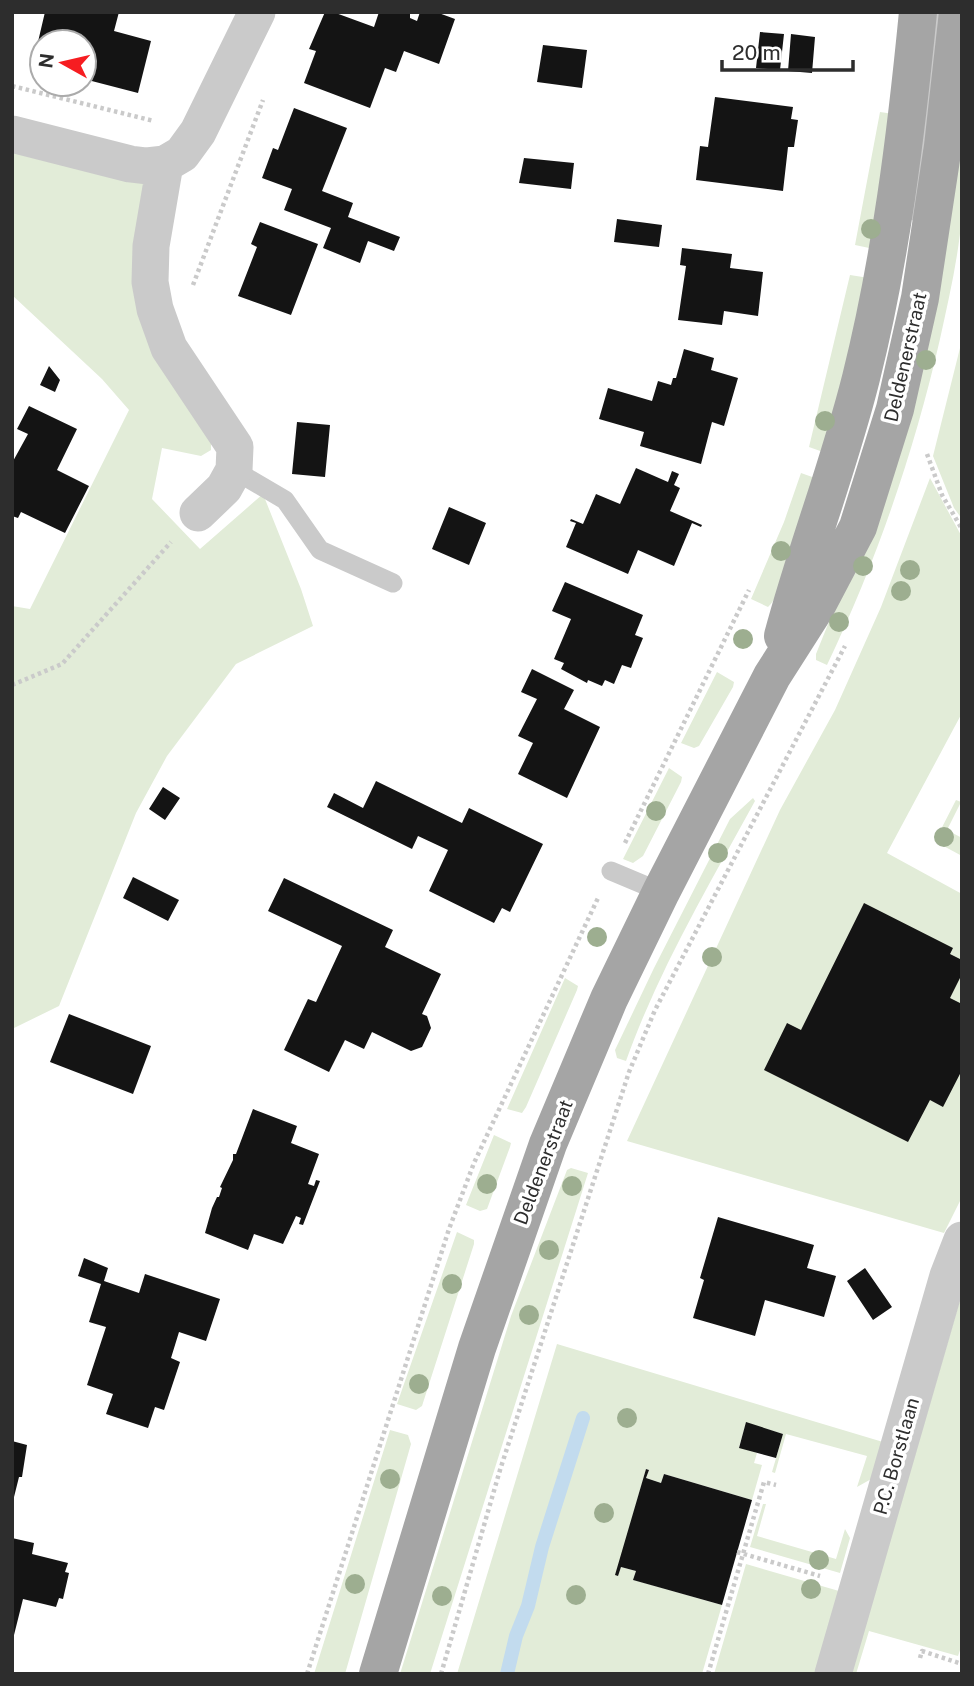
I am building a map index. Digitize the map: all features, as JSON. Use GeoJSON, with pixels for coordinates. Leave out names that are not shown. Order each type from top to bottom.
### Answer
{"type":"FeatureCollection","features":[{"type":"Feature","properties":{"kind":"main road","name":"Deldenerstraat"},"geometry":{"type":"LineString","coordinates":[[772,676],[861,377],[887,253],[905,140],[918,12]]}},
{"type":"Feature","properties":{"kind":"main road","name":"Deldenerstraat"},"geometry":{"type":"LineString","coordinates":[[378,1674],[477,1348],[548,1144],[609,999],[661,892],[772,676],[817,607],[858,527],[895,409],[920,298],[943,146],[958,12]]}},
{"type":"Feature","properties":{"kind":"street"},"geometry":{"type":"LineString","coordinates":[[12,134],[130,164],[165,164],[182,154],[198,132],[257,12]]}},
{"type":"Feature","properties":{"kind":"street"},"geometry":{"type":"LineString","coordinates":[[165,164],[151,246],[150,282],[155,309],[169,348],[235,447],[234,470],[224,488],[198,513]]}},
{"type":"Feature","properties":{"kind":"street","name":"P.C. Borstlaan"},"geometry":{"type":"LineString","coordinates":[[833,1674],[948,1276],[962,1240]]}},
{"type":"Feature","properties":{"kind":"lane"},"geometry":{"type":"LineString","coordinates":[[920,298],[911,242],[938,12]]}},
{"type":"Feature","properties":{"kind":"lane"},"geometry":{"type":"LineString","coordinates":[[234,470],[285,500],[320,550],[393,583]]}},
{"type":"Feature","properties":{"kind":"lane"},"geometry":{"type":"LineString","coordinates":[[611,871],[661,892]]}},
{"type":"Feature","properties":{"kind":"path"},"geometry":{"type":"LineString","coordinates":[[12,86],[198,132],[245,149]]}},
{"type":"Feature","properties":{"kind":"path"},"geometry":{"type":"LineString","coordinates":[[193,286],[263,100]]}},
{"type":"Feature","properties":{"kind":"path"},"geometry":{"type":"LineString","coordinates":[[922,443],[942,495],[962,529]]}},
{"type":"Feature","properties":{"kind":"path"},"geometry":{"type":"LineString","coordinates":[[12,685],[62,664],[198,513]]}},
{"type":"Feature","properties":{"kind":"path"},"geometry":{"type":"LineString","coordinates":[[441,1674],[500,1470],[629,1072],[655,1010],[846,644]]}},
{"type":"Feature","properties":{"kind":"path"},"geometry":{"type":"LineString","coordinates":[[708,1674],[740,1553],[764,1482],[776,1485]]}},
{"type":"Feature","properties":{"kind":"path"},"geometry":{"type":"LineString","coordinates":[[740,1553],[858,1587]]}},
{"type":"Feature","properties":{"kind":"path"},"geometry":{"type":"LineString","coordinates":[[920,1658],[922,1651],[962,1664]]}},
{"type":"Feature","properties":{"kind":"green space"},"geometry":{"type":"Polygon","coordinates":[[[962,91],[962,213],[956,261],[940,339],[906,464],[878,546],[827,665],[816,660],[816,654],[849,572],[962,91]]]}},
{"type":"Feature","properties":{"kind":"green space"},"geometry":{"type":"Polygon","coordinates":[[[880,112],[894,114],[874,249],[855,245],[880,112]]]}},
{"type":"Feature","properties":{"kind":"green space"},"geometry":{"type":"Polygon","coordinates":[[[12,148],[150,182],[148,254],[211,428],[211,450],[201,456],[162,448],[152,499],[200,549],[263,494],[313,626],[236,664],[167,756],[136,813],[59,1006],[12,1029],[12,606],[30,609],[129,410],[102,379],[12,295],[12,148]]]}},
{"type":"Feature","properties":{"kind":"green space"},"geometry":{"type":"Polygon","coordinates":[[[850,275],[869,278],[823,452],[809,447],[850,275]]]}},
{"type":"Feature","properties":{"kind":"green space"},"geometry":{"type":"Polygon","coordinates":[[[962,340],[962,519],[954,508],[933,456],[962,340]]]}},
{"type":"Feature","properties":{"kind":"green space"},"geometry":{"type":"Polygon","coordinates":[[[801,473],[815,478],[788,567],[768,607],[751,599],[784,522],[801,473]]]}},
{"type":"Feature","properties":{"kind":"green space"},"geometry":{"type":"Polygon","coordinates":[[[930,478],[962,537],[962,713],[887,853],[962,894],[962,1197],[944,1233],[627,1141],[780,810],[835,710],[881,607],[930,478]]]}},
{"type":"Feature","properties":{"kind":"green space"},"geometry":{"type":"Polygon","coordinates":[[[717,672],[734,682],[733,687],[699,746],[694,748],[681,743],[717,672]]]}},
{"type":"Feature","properties":{"kind":"green space"},"geometry":{"type":"Polygon","coordinates":[[[669,768],[682,777],[681,782],[643,856],[633,863],[623,859],[669,768]]]}},
{"type":"Feature","properties":{"kind":"green space"},"geometry":{"type":"Polygon","coordinates":[[[753,798],[755,801],[702,896],[653,994],[626,1061],[617,1058],[615,1050],[730,819],[753,798]]]}},
{"type":"Feature","properties":{"kind":"green space"},"geometry":{"type":"Polygon","coordinates":[[[956,800],[961,802],[947,830],[962,838],[962,856],[938,843],[936,839],[956,800]]]}},
{"type":"Feature","properties":{"kind":"green space"},"geometry":{"type":"Polygon","coordinates":[[[565,978],[578,986],[577,990],[526,1107],[522,1113],[507,1109],[565,978]]]}},
{"type":"Feature","properties":{"kind":"green space"},"geometry":{"type":"Polygon","coordinates":[[[494,1135],[511,1143],[487,1209],[480,1211],[466,1205],[494,1135]]]}},
{"type":"Feature","properties":{"kind":"green space"},"geometry":{"type":"Polygon","coordinates":[[[571,1168],[588,1173],[430,1674],[400,1674],[511,1316],[567,1170],[571,1168]]]}},
{"type":"Feature","properties":{"kind":"green space"},"geometry":{"type":"Polygon","coordinates":[[[457,1232],[474,1240],[474,1244],[422,1406],[416,1410],[397,1404],[457,1232]]]}},
{"type":"Feature","properties":{"kind":"green space"},"geometry":{"type":"Polygon","coordinates":[[[962,1293],[962,1644],[958,1656],[869,1631],[856,1674],[851,1674],[962,1293]]]}},
{"type":"Feature","properties":{"kind":"green space"},"geometry":{"type":"Polygon","coordinates":[[[557,1344],[883,1442],[873,1478],[857,1487],[867,1456],[786,1434],[775,1473],[772,1472],[783,1434],[746,1423],[739,1447],[757,1453],[754,1463],[762,1465],[752,1500],[664,1474],[661,1483],[646,1478],[649,1470],[646,1469],[616,1575],[621,1567],[636,1571],[634,1580],[722,1605],[702,1674],[457,1674],[557,1344]]]}},
{"type":"Feature","properties":{"kind":"green space"},"geometry":{"type":"Polygon","coordinates":[[[390,1430],[408,1435],[411,1444],[345,1674],[314,1674],[390,1430]]]}},
{"type":"Feature","properties":{"kind":"green space"},"geometry":{"type":"Polygon","coordinates":[[[763,1504],[766,1504],[757,1536],[836,1559],[845,1529],[850,1538],[840,1573],[750,1547],[763,1504]]]}},
{"type":"Feature","properties":{"kind":"green space"},"geometry":{"type":"Polygon","coordinates":[[[746,1564],[839,1591],[815,1674],[714,1674],[746,1564]]]}},
{"type":"Feature","properties":{"kind":"building"},"geometry":{"type":"Polygon","coordinates":[[[45,12],[119,12],[114,31],[151,41],[138,93],[98,83],[98,28],[41,28],[45,12]]]}},
{"type":"Feature","properties":{"kind":"building"},"geometry":{"type":"Polygon","coordinates":[[[325,12],[333,12],[374,27],[379,12],[410,12],[410,18],[417,21],[420,12],[436,12],[455,19],[439,64],[404,51],[396,72],[385,68],[370,108],[304,83],[316,51],[309,49],[325,12]]]}},
{"type":"Feature","properties":{"kind":"building"},"geometry":{"type":"Polygon","coordinates":[[[760,32],[784,34],[780,70],[756,68],[760,32]]]}},
{"type":"Feature","properties":{"kind":"building"},"geometry":{"type":"Polygon","coordinates":[[[791,34],[815,37],[812,73],[788,71],[791,34]]]}},
{"type":"Feature","properties":{"kind":"building"},"geometry":{"type":"Polygon","coordinates":[[[543,45],[587,50],[582,88],[537,82],[543,45]]]}},
{"type":"Feature","properties":{"kind":"building"},"geometry":{"type":"Polygon","coordinates":[[[715,97],[793,107],[791,119],[798,120],[794,147],[788,147],[783,191],[696,180],[700,146],[708,147],[715,97]]]}},
{"type":"Feature","properties":{"kind":"building"},"geometry":{"type":"Polygon","coordinates":[[[294,108],[347,128],[322,191],[353,203],[348,217],[400,237],[394,251],[368,241],[360,263],[323,248],[331,228],[284,210],[292,189],[262,178],[273,148],[278,150],[294,108]]]}},
{"type":"Feature","properties":{"kind":"building"},"geometry":{"type":"Polygon","coordinates":[[[524,158],[574,163],[571,189],[519,183],[524,158]]]}},
{"type":"Feature","properties":{"kind":"building"},"geometry":{"type":"Polygon","coordinates":[[[617,219],[662,225],[659,247],[614,242],[617,219]]]}},
{"type":"Feature","properties":{"kind":"building"},"geometry":{"type":"Polygon","coordinates":[[[260,222],[318,244],[291,315],[238,296],[257,247],[251,244],[260,222]]]}},
{"type":"Feature","properties":{"kind":"building"},"geometry":{"type":"Polygon","coordinates":[[[682,248],[732,254],[730,268],[763,272],[758,316],[724,311],[722,325],[678,320],[686,266],[680,265],[682,248]]]}},
{"type":"Feature","properties":{"kind":"building"},"geometry":{"type":"Polygon","coordinates":[[[684,349],[714,358],[711,370],[738,378],[724,426],[712,422],[701,464],[640,446],[644,432],[599,419],[608,388],[652,401],[658,381],[671,385],[673,378],[676,378],[684,349]]]}},
{"type":"Feature","properties":{"kind":"building"},"geometry":{"type":"Polygon","coordinates":[[[49,366],[60,380],[55,392],[40,385],[49,366]]]}},
{"type":"Feature","properties":{"kind":"building"},"geometry":{"type":"Polygon","coordinates":[[[29,406],[77,429],[57,470],[89,486],[65,533],[21,512],[18,518],[12,516],[12,463],[28,434],[17,429],[29,406]]]}},
{"type":"Feature","properties":{"kind":"building"},"geometry":{"type":"Polygon","coordinates":[[[297,422],[330,425],[325,477],[292,474],[297,422]]]}},
{"type":"Feature","properties":{"kind":"building"},"geometry":{"type":"Polygon","coordinates":[[[636,468],[668,482],[672,471],[679,474],[674,485],[680,488],[670,511],[702,525],[701,527],[692,523],[674,566],[638,550],[628,574],[566,547],[576,523],[570,521],[571,519],[583,524],[596,494],[620,504],[636,468]]]}},
{"type":"Feature","properties":{"kind":"building"},"geometry":{"type":"Polygon","coordinates":[[[449,507],[486,523],[469,565],[432,549],[449,507]]]}},
{"type":"Feature","properties":{"kind":"building"},"geometry":{"type":"Polygon","coordinates":[[[565,582],[643,615],[635,635],[643,638],[631,668],[622,665],[614,684],[605,680],[602,686],[588,680],[587,683],[561,669],[564,663],[554,659],[571,619],[552,611],[565,582]]]}},
{"type":"Feature","properties":{"kind":"building"},"geometry":{"type":"Polygon","coordinates":[[[532,669],[574,690],[564,709],[600,727],[567,798],[518,774],[533,743],[518,736],[537,699],[521,692],[532,669]]]}},
{"type":"Feature","properties":{"kind":"building"},"geometry":{"type":"Polygon","coordinates":[[[376,781],[462,823],[469,808],[543,844],[510,912],[502,908],[494,923],[429,891],[448,850],[418,836],[412,849],[327,807],[334,793],[363,808],[376,781]]]}},
{"type":"Feature","properties":{"kind":"building"},"geometry":{"type":"Polygon","coordinates":[[[163,787],[180,798],[165,820],[149,809],[163,787]]]}},
{"type":"Feature","properties":{"kind":"building"},"geometry":{"type":"Polygon","coordinates":[[[133,877],[179,900],[168,921],[123,898],[133,877]]]}},
{"type":"Feature","properties":{"kind":"building"},"geometry":{"type":"Polygon","coordinates":[[[284,878],[393,930],[385,947],[441,974],[422,1014],[427,1016],[431,1028],[422,1047],[411,1051],[372,1032],[364,1049],[345,1040],[329,1072],[284,1050],[308,999],[316,1002],[342,946],[268,911],[284,878]]]}},
{"type":"Feature","properties":{"kind":"building"},"geometry":{"type":"Polygon","coordinates":[[[864,903],[953,948],[950,954],[962,960],[962,974],[950,998],[962,1004],[962,1070],[943,1107],[930,1100],[908,1142],[764,1070],[787,1023],[801,1030],[864,903]]]}},
{"type":"Feature","properties":{"kind":"building"},"geometry":{"type":"Polygon","coordinates":[[[69,1014],[151,1046],[133,1094],[50,1062],[69,1014]]]}},
{"type":"Feature","properties":{"kind":"building"},"geometry":{"type":"Polygon","coordinates":[[[253,1109],[297,1126],[291,1143],[319,1154],[308,1184],[314,1186],[316,1180],[320,1181],[303,1225],[299,1224],[301,1218],[296,1216],[283,1244],[254,1234],[248,1250],[205,1233],[212,1208],[222,1188],[220,1187],[253,1109]]]}},
{"type":"Feature","properties":{"kind":"building"},"geometry":{"type":"Polygon","coordinates":[[[718,1217],[814,1245],[807,1268],[836,1276],[824,1317],[765,1300],[755,1336],[693,1318],[704,1280],[700,1278],[718,1217]]]}},
{"type":"Feature","properties":{"kind":"building"},"geometry":{"type":"Polygon","coordinates":[[[84,1258],[108,1268],[104,1281],[139,1293],[145,1274],[220,1299],[206,1341],[179,1332],[171,1358],[180,1362],[164,1410],[155,1407],[148,1428],[106,1414],[113,1394],[87,1385],[106,1327],[89,1322],[101,1284],[78,1276],[84,1258]]]}},
{"type":"Feature","properties":{"kind":"building"},"geometry":{"type":"Polygon","coordinates":[[[865,1268],[892,1307],[873,1320],[847,1281],[865,1268]]]}},
{"type":"Feature","properties":{"kind":"building"},"geometry":{"type":"Polygon","coordinates":[[[746,1422],[783,1434],[776,1458],[739,1448],[746,1422]]]}},
{"type":"Feature","properties":{"kind":"building"},"geometry":{"type":"Polygon","coordinates":[[[12,1441],[27,1445],[22,1477],[19,1477],[13,1501],[12,1441]]]}},
{"type":"Feature","properties":{"kind":"building"},"geometry":{"type":"Polygon","coordinates":[[[646,1469],[649,1470],[646,1478],[661,1483],[664,1474],[752,1500],[722,1605],[633,1580],[636,1571],[621,1567],[618,1576],[615,1575],[646,1469]]]}},
{"type":"Feature","properties":{"kind":"building"},"geometry":{"type":"Polygon","coordinates":[[[12,1538],[34,1543],[32,1554],[68,1563],[65,1572],[69,1573],[63,1599],[59,1598],[56,1607],[23,1599],[13,1639],[12,1538]]]}},
{"type":"Feature","properties":{"kind":"waterway"},"geometry":{"type":"LineString","coordinates":[[507,1674],[516,1636],[528,1606],[542,1547],[583,1418]]}}]}
